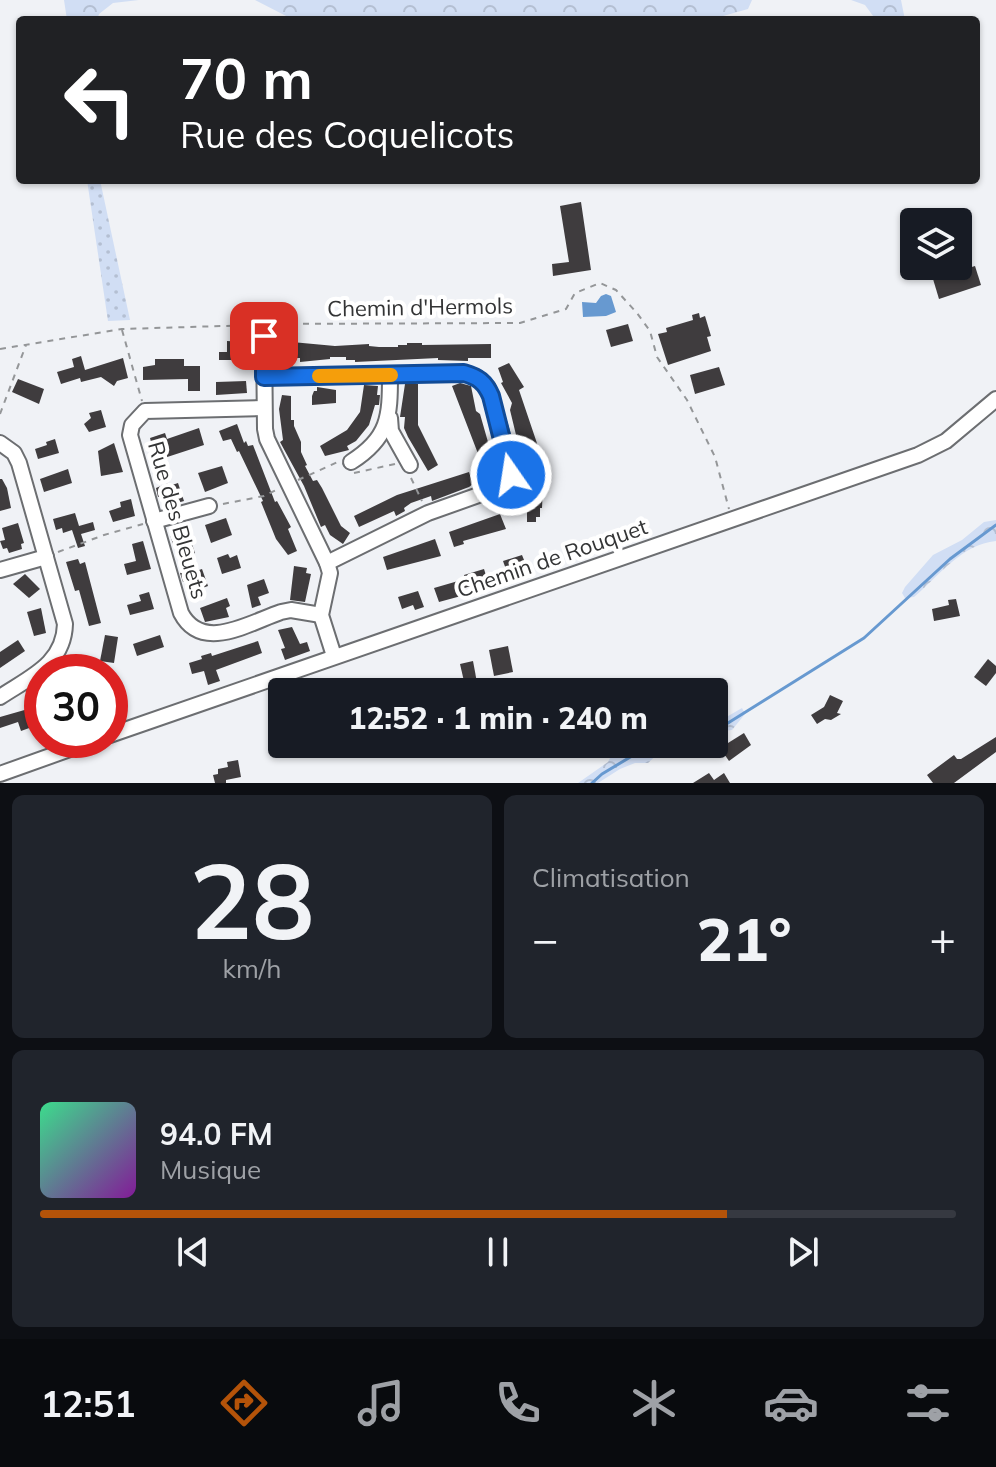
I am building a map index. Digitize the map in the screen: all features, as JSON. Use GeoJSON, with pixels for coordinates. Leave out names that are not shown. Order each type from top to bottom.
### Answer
{"type":"FeatureCollection","features":[{"type":"Feature","properties":{"kind":"street"},"geometry":{"type":"LineString","coordinates":[[264,330],[267,439],[327,563],[330,573],[321,615],[334,656]]}},
{"type":"Feature","properties":{"kind":"street"},"geometry":{"type":"LineString","coordinates":[[264,377],[464,373],[476,377],[488,388],[491,396],[511,466],[511,475],[501,487],[428,513],[327,563]]}},
{"type":"Feature","properties":{"kind":"street"},"geometry":{"type":"LineString","coordinates":[[390,375],[391,431],[408,468]]}},
{"type":"Feature","properties":{"kind":"street","name":"Chemin de Rouquet"},"geometry":{"type":"LineString","coordinates":[[128,729],[918,455],[946,441],[996,399]]}},
{"type":"Feature","properties":{"kind":"street","name":"Rue des Bleuets"},"geometry":{"type":"LineString","coordinates":[[264,408],[145,411],[132,425],[130,435],[181,613],[187,624],[196,631],[216,634],[291,610],[321,615]]}},
{"type":"Feature","properties":{"kind":"street"},"geometry":{"type":"LineString","coordinates":[[351,462],[373,445],[382,433],[388,423],[390,409]]}},
{"type":"Feature","properties":{"kind":"street"},"geometry":{"type":"LineString","coordinates":[[0,443],[14,453],[19,463],[65,624],[65,640],[58,654],[0,697]]}},
{"type":"Feature","properties":{"kind":"street"},"geometry":{"type":"LineString","coordinates":[[154,521],[209,506]]}},
{"type":"Feature","properties":{"kind":"street"},"geometry":{"type":"LineString","coordinates":[[0,570],[46,557]]}},
{"type":"Feature","properties":{"kind":"street"},"geometry":{"type":"LineString","coordinates":[[0,774],[45,758]]}},
{"type":"Feature","properties":{"kind":"path","name":"Chemin d'Hermols"},"geometry":{"type":"LineString","coordinates":[[0,349],[122,329],[264,330],[520,323],[566,309],[575,293],[600,283],[616,290],[650,331],[657,357],[687,400],[715,457],[732,518]]}},
{"type":"Feature","properties":{"kind":"path"},"geometry":{"type":"LineString","coordinates":[[122,329],[145,411]]}},
{"type":"Feature","properties":{"kind":"path"},"geometry":{"type":"LineString","coordinates":[[0,414],[26,345]]}},
{"type":"Feature","properties":{"kind":"path"},"geometry":{"type":"LineString","coordinates":[[351,462],[346,465],[353,473],[395,464],[408,468],[428,513]]}},
{"type":"Feature","properties":{"kind":"path"},"geometry":{"type":"LineString","coordinates":[[46,557],[104,535],[154,521]]}},
{"type":"Feature","properties":{"kind":"green space"},"geometry":{"type":"Polygon","coordinates":[[[64,0],[139,0],[113,3],[98,16],[66,16],[64,0]]]}},
{"type":"Feature","properties":{"kind":"green space"},"geometry":{"type":"Polygon","coordinates":[[[255,0],[752,0],[748,9],[723,16],[286,16],[255,0]]]}},
{"type":"Feature","properties":{"kind":"green space"},"geometry":{"type":"Polygon","coordinates":[[[851,0],[901,0],[904,16],[873,16],[865,5],[851,0]]]}},
{"type":"Feature","properties":{"kind":"green space"},"geometry":{"type":"Polygon","coordinates":[[[88,184],[101,184],[130,320],[108,321],[88,184]]]}},
{"type":"Feature","properties":{"kind":"green space"},"geometry":{"type":"Polygon","coordinates":[[[996,520],[996,541],[984,543],[962,554],[914,597],[905,598],[902,593],[905,587],[933,555],[962,540],[984,522],[996,520]]]}},
{"type":"Feature","properties":{"kind":"green space"},"geometry":{"type":"Polygon","coordinates":[[[742,708],[745,714],[732,730],[728,730],[728,716],[742,708]]]}},
{"type":"Feature","properties":{"kind":"green space"},"geometry":{"type":"Polygon","coordinates":[[[610,758],[653,758],[648,763],[635,763],[620,769],[598,783],[578,783],[610,758]]]}},
{"type":"Feature","properties":{"kind":"water"},"geometry":{"type":"Polygon","coordinates":[[[606,294],[611,296],[616,312],[606,316],[583,317],[582,302],[596,303],[606,294]]]}},
{"type":"Feature","properties":{"kind":"building"},"geometry":{"type":"Polygon","coordinates":[[[581,202],[591,270],[553,276],[552,264],[569,262],[560,206],[581,202]]]}},
{"type":"Feature","properties":{"kind":"building"},"geometry":{"type":"Polygon","coordinates":[[[975,266],[981,285],[939,299],[933,280],[972,280],[972,267],[975,266]]]}},
{"type":"Feature","properties":{"kind":"building"},"geometry":{"type":"Polygon","coordinates":[[[699,313],[700,318],[705,316],[711,336],[707,337],[711,351],[668,365],[658,334],[667,332],[666,328],[693,320],[692,315],[699,313]]]}},
{"type":"Feature","properties":{"kind":"building"},"geometry":{"type":"Polygon","coordinates":[[[628,324],[633,341],[611,347],[606,330],[628,324]]]}},
{"type":"Feature","properties":{"kind":"building"},"geometry":{"type":"Polygon","coordinates":[[[227,341],[245,342],[243,360],[219,360],[219,352],[227,352],[227,341]]]}},
{"type":"Feature","properties":{"kind":"building"},"geometry":{"type":"Polygon","coordinates":[[[281,341],[379,347],[398,347],[407,343],[491,344],[491,358],[355,362],[346,360],[346,357],[330,357],[300,362],[300,358],[289,358],[276,349],[281,341]]]}},
{"type":"Feature","properties":{"kind":"building"},"geometry":{"type":"Polygon","coordinates":[[[81,356],[85,370],[123,358],[128,378],[117,381],[114,386],[101,377],[81,382],[80,378],[61,384],[57,372],[74,367],[72,359],[81,356]]]}},
{"type":"Feature","properties":{"kind":"building"},"geometry":{"type":"Polygon","coordinates":[[[155,359],[184,359],[184,366],[200,366],[200,391],[188,391],[188,379],[143,380],[143,367],[155,365],[155,359]]]}},
{"type":"Feature","properties":{"kind":"building"},"geometry":{"type":"Polygon","coordinates":[[[509,363],[524,387],[519,390],[544,464],[542,508],[536,522],[527,522],[527,508],[524,507],[524,497],[529,498],[532,467],[521,438],[517,439],[510,410],[512,403],[501,383],[498,368],[509,363]]]}},
{"type":"Feature","properties":{"kind":"building"},"geometry":{"type":"Polygon","coordinates":[[[719,367],[725,385],[695,394],[690,375],[719,367]]]}},
{"type":"Feature","properties":{"kind":"building"},"geometry":{"type":"Polygon","coordinates":[[[18,379],[44,389],[39,404],[12,392],[18,379]]]}},
{"type":"Feature","properties":{"kind":"building"},"geometry":{"type":"Polygon","coordinates":[[[246,381],[247,393],[216,395],[216,382],[246,381]]]}},
{"type":"Feature","properties":{"kind":"building"},"geometry":{"type":"Polygon","coordinates":[[[460,383],[471,386],[476,411],[480,414],[490,449],[497,457],[500,473],[487,477],[452,386],[460,383]]]}},
{"type":"Feature","properties":{"kind":"building"},"geometry":{"type":"Polygon","coordinates":[[[405,384],[418,384],[418,425],[438,465],[428,471],[404,428],[405,417],[400,417],[405,384]]]}},
{"type":"Feature","properties":{"kind":"building"},"geometry":{"type":"Polygon","coordinates":[[[364,385],[378,386],[377,395],[380,395],[379,405],[375,405],[369,425],[356,441],[347,446],[349,450],[325,456],[320,446],[347,430],[360,412],[364,385]]]}},
{"type":"Feature","properties":{"kind":"building"},"geometry":{"type":"Polygon","coordinates":[[[317,387],[336,390],[336,403],[312,405],[312,396],[317,387]]]}},
{"type":"Feature","properties":{"kind":"building"},"geometry":{"type":"Polygon","coordinates":[[[282,395],[291,396],[291,420],[294,420],[301,442],[305,466],[313,481],[317,480],[322,488],[341,526],[350,533],[343,544],[330,535],[325,525],[321,527],[304,486],[280,442],[283,440],[279,409],[282,395]]]}},
{"type":"Feature","properties":{"kind":"building"},"geometry":{"type":"Polygon","coordinates":[[[101,410],[106,427],[89,432],[84,424],[91,418],[89,413],[101,410]]]}},
{"type":"Feature","properties":{"kind":"building"},"geometry":{"type":"Polygon","coordinates":[[[237,424],[244,443],[253,445],[275,502],[291,527],[288,529],[297,551],[288,555],[276,539],[263,501],[239,451],[231,439],[223,441],[219,431],[237,424]]]}},
{"type":"Feature","properties":{"kind":"building"},"geometry":{"type":"Polygon","coordinates":[[[199,428],[204,445],[158,460],[155,457],[150,438],[165,433],[167,439],[199,428]]]}},
{"type":"Feature","properties":{"kind":"building"},"geometry":{"type":"Polygon","coordinates":[[[55,439],[59,453],[38,459],[35,449],[55,439]]]}},
{"type":"Feature","properties":{"kind":"building"},"geometry":{"type":"Polygon","coordinates":[[[114,443],[123,472],[101,476],[98,451],[114,443]]]}},
{"type":"Feature","properties":{"kind":"building"},"geometry":{"type":"Polygon","coordinates":[[[222,466],[228,483],[205,492],[198,473],[222,466]]]}},
{"type":"Feature","properties":{"kind":"building"},"geometry":{"type":"Polygon","coordinates":[[[68,469],[72,483],[44,492],[40,479],[68,469]]]}},
{"type":"Feature","properties":{"kind":"building"},"geometry":{"type":"Polygon","coordinates":[[[469,472],[473,484],[469,487],[432,501],[431,496],[411,503],[396,516],[394,511],[359,527],[354,516],[397,495],[469,472]]]}},
{"type":"Feature","properties":{"kind":"building"},"geometry":{"type":"Polygon","coordinates":[[[0,479],[7,488],[11,508],[0,511],[0,479]]]}},
{"type":"Feature","properties":{"kind":"building"},"geometry":{"type":"Polygon","coordinates":[[[168,483],[169,486],[178,483],[184,501],[170,505],[166,494],[158,497],[156,488],[168,483]]]}},
{"type":"Feature","properties":{"kind":"building"},"geometry":{"type":"Polygon","coordinates":[[[131,499],[135,516],[113,522],[109,511],[121,507],[120,502],[131,499]]]}},
{"type":"Feature","properties":{"kind":"building"},"geometry":{"type":"Polygon","coordinates":[[[75,513],[79,526],[93,522],[95,530],[81,534],[85,546],[78,548],[72,530],[63,533],[62,528],[56,530],[53,519],[75,513]]]}},
{"type":"Feature","properties":{"kind":"building"},"geometry":{"type":"Polygon","coordinates":[[[500,514],[506,529],[463,541],[464,544],[454,547],[449,532],[500,514]]]}},
{"type":"Feature","properties":{"kind":"building"},"geometry":{"type":"Polygon","coordinates":[[[226,518],[232,535],[211,543],[205,525],[226,518]]]}},
{"type":"Feature","properties":{"kind":"building"},"geometry":{"type":"Polygon","coordinates":[[[18,523],[24,543],[21,544],[22,549],[9,553],[0,541],[5,540],[2,528],[18,523]]]}},
{"type":"Feature","properties":{"kind":"building"},"geometry":{"type":"Polygon","coordinates":[[[187,529],[195,553],[183,557],[170,535],[187,529]]]}},
{"type":"Feature","properties":{"kind":"building"},"geometry":{"type":"Polygon","coordinates":[[[435,539],[441,556],[387,570],[383,557],[435,539]]]}},
{"type":"Feature","properties":{"kind":"building"},"geometry":{"type":"Polygon","coordinates":[[[143,541],[151,569],[127,575],[124,564],[136,561],[132,544],[143,541]]]}},
{"type":"Feature","properties":{"kind":"building"},"geometry":{"type":"Polygon","coordinates":[[[228,554],[230,558],[237,555],[241,568],[222,574],[217,558],[228,554]]]}},
{"type":"Feature","properties":{"kind":"building"},"geometry":{"type":"Polygon","coordinates":[[[522,555],[528,570],[508,575],[503,561],[522,555]]]}},
{"type":"Feature","properties":{"kind":"building"},"geometry":{"type":"Polygon","coordinates":[[[78,559],[80,564],[85,562],[101,623],[89,626],[79,590],[75,591],[66,562],[78,559]]]}},
{"type":"Feature","properties":{"kind":"building"},"geometry":{"type":"Polygon","coordinates":[[[294,566],[307,568],[306,573],[311,574],[305,602],[290,600],[294,566]]]}},
{"type":"Feature","properties":{"kind":"building"},"geometry":{"type":"Polygon","coordinates":[[[193,569],[193,572],[202,569],[208,586],[194,591],[191,580],[183,582],[180,573],[193,569]]]}},
{"type":"Feature","properties":{"kind":"building"},"geometry":{"type":"Polygon","coordinates":[[[484,569],[489,585],[481,588],[479,583],[459,590],[461,596],[439,602],[434,588],[465,579],[464,575],[484,569]]]}},
{"type":"Feature","properties":{"kind":"building"},"geometry":{"type":"Polygon","coordinates":[[[25,574],[40,589],[29,598],[13,584],[25,574]]]}},
{"type":"Feature","properties":{"kind":"building"},"geometry":{"type":"Polygon","coordinates":[[[264,579],[269,593],[258,597],[261,605],[252,608],[247,585],[264,579]]]}},
{"type":"Feature","properties":{"kind":"building"},"geometry":{"type":"Polygon","coordinates":[[[418,591],[424,607],[415,610],[413,605],[402,609],[398,597],[418,591]]]}},
{"type":"Feature","properties":{"kind":"building"},"geometry":{"type":"Polygon","coordinates":[[[149,592],[154,609],[130,615],[127,605],[141,601],[139,595],[149,592]]]}},
{"type":"Feature","properties":{"kind":"building"},"geometry":{"type":"Polygon","coordinates":[[[227,598],[229,617],[205,622],[200,608],[227,598]]]}},
{"type":"Feature","properties":{"kind":"building"},"geometry":{"type":"Polygon","coordinates":[[[956,599],[960,616],[934,621],[932,609],[949,605],[948,600],[956,599]]]}},
{"type":"Feature","properties":{"kind":"building"},"geometry":{"type":"Polygon","coordinates":[[[41,608],[46,633],[34,636],[27,612],[41,608]]]}},
{"type":"Feature","properties":{"kind":"building"},"geometry":{"type":"Polygon","coordinates":[[[292,627],[300,644],[307,642],[310,651],[285,660],[281,649],[285,648],[278,630],[292,627]]]}},
{"type":"Feature","properties":{"kind":"building"},"geometry":{"type":"Polygon","coordinates":[[[105,635],[118,637],[115,654],[101,654],[105,635]]]}},
{"type":"Feature","properties":{"kind":"building"},"geometry":{"type":"Polygon","coordinates":[[[160,635],[164,647],[137,656],[133,644],[160,635]]]}},
{"type":"Feature","properties":{"kind":"building"},"geometry":{"type":"Polygon","coordinates":[[[18,640],[25,651],[0,668],[0,652],[18,640]]]}},
{"type":"Feature","properties":{"kind":"building"},"geometry":{"type":"Polygon","coordinates":[[[258,641],[262,653],[216,670],[220,681],[208,685],[204,671],[192,674],[189,663],[202,659],[201,656],[211,653],[212,656],[258,641]]]}},
{"type":"Feature","properties":{"kind":"building"},"geometry":{"type":"Polygon","coordinates":[[[508,646],[513,672],[494,676],[489,650],[508,646]]]}},
{"type":"Feature","properties":{"kind":"building"},"geometry":{"type":"Polygon","coordinates":[[[988,659],[996,666],[996,673],[986,686],[974,677],[988,659]]]}},
{"type":"Feature","properties":{"kind":"building"},"geometry":{"type":"Polygon","coordinates":[[[473,661],[476,678],[463,678],[460,664],[473,661]]]}},
{"type":"Feature","properties":{"kind":"building"},"geometry":{"type":"Polygon","coordinates":[[[830,695],[843,701],[837,713],[841,714],[817,724],[811,715],[824,707],[830,695]]]}},
{"type":"Feature","properties":{"kind":"building"},"geometry":{"type":"Polygon","coordinates":[[[24,710],[24,730],[21,731],[18,722],[0,728],[0,717],[24,710]]]}},
{"type":"Feature","properties":{"kind":"building"},"geometry":{"type":"Polygon","coordinates":[[[744,733],[751,745],[729,761],[728,743],[744,733]]]}},
{"type":"Feature","properties":{"kind":"building"},"geometry":{"type":"Polygon","coordinates":[[[996,737],[996,752],[954,783],[933,783],[927,775],[954,755],[961,759],[996,737]]]}},
{"type":"Feature","properties":{"kind":"building"},"geometry":{"type":"Polygon","coordinates":[[[238,760],[241,777],[226,780],[226,783],[215,783],[213,775],[218,774],[218,769],[228,767],[227,762],[238,760]]]}},
{"type":"Feature","properties":{"kind":"building"},"geometry":{"type":"Polygon","coordinates":[[[709,773],[714,780],[724,773],[730,783],[693,783],[709,773]]]}},
{"type":"Feature","properties":{"kind":"waterway"},"geometry":{"type":"LineString","coordinates":[[728,723],[864,638],[950,559],[996,525]]}},
{"type":"Feature","properties":{"kind":"waterway"},"geometry":{"type":"LineString","coordinates":[[592,783],[629,758]]}},
{"type":"Feature","properties":{"kind":"slow traffic"},"geometry":{"type":"LineString","coordinates":[[319,376],[391,375]]}},
{"type":"Feature","properties":{"kind":"route"},"geometry":{"type":"LineString","coordinates":[[264,336],[264,377],[464,373],[476,377],[488,388],[491,396],[511,475]]}}]}
